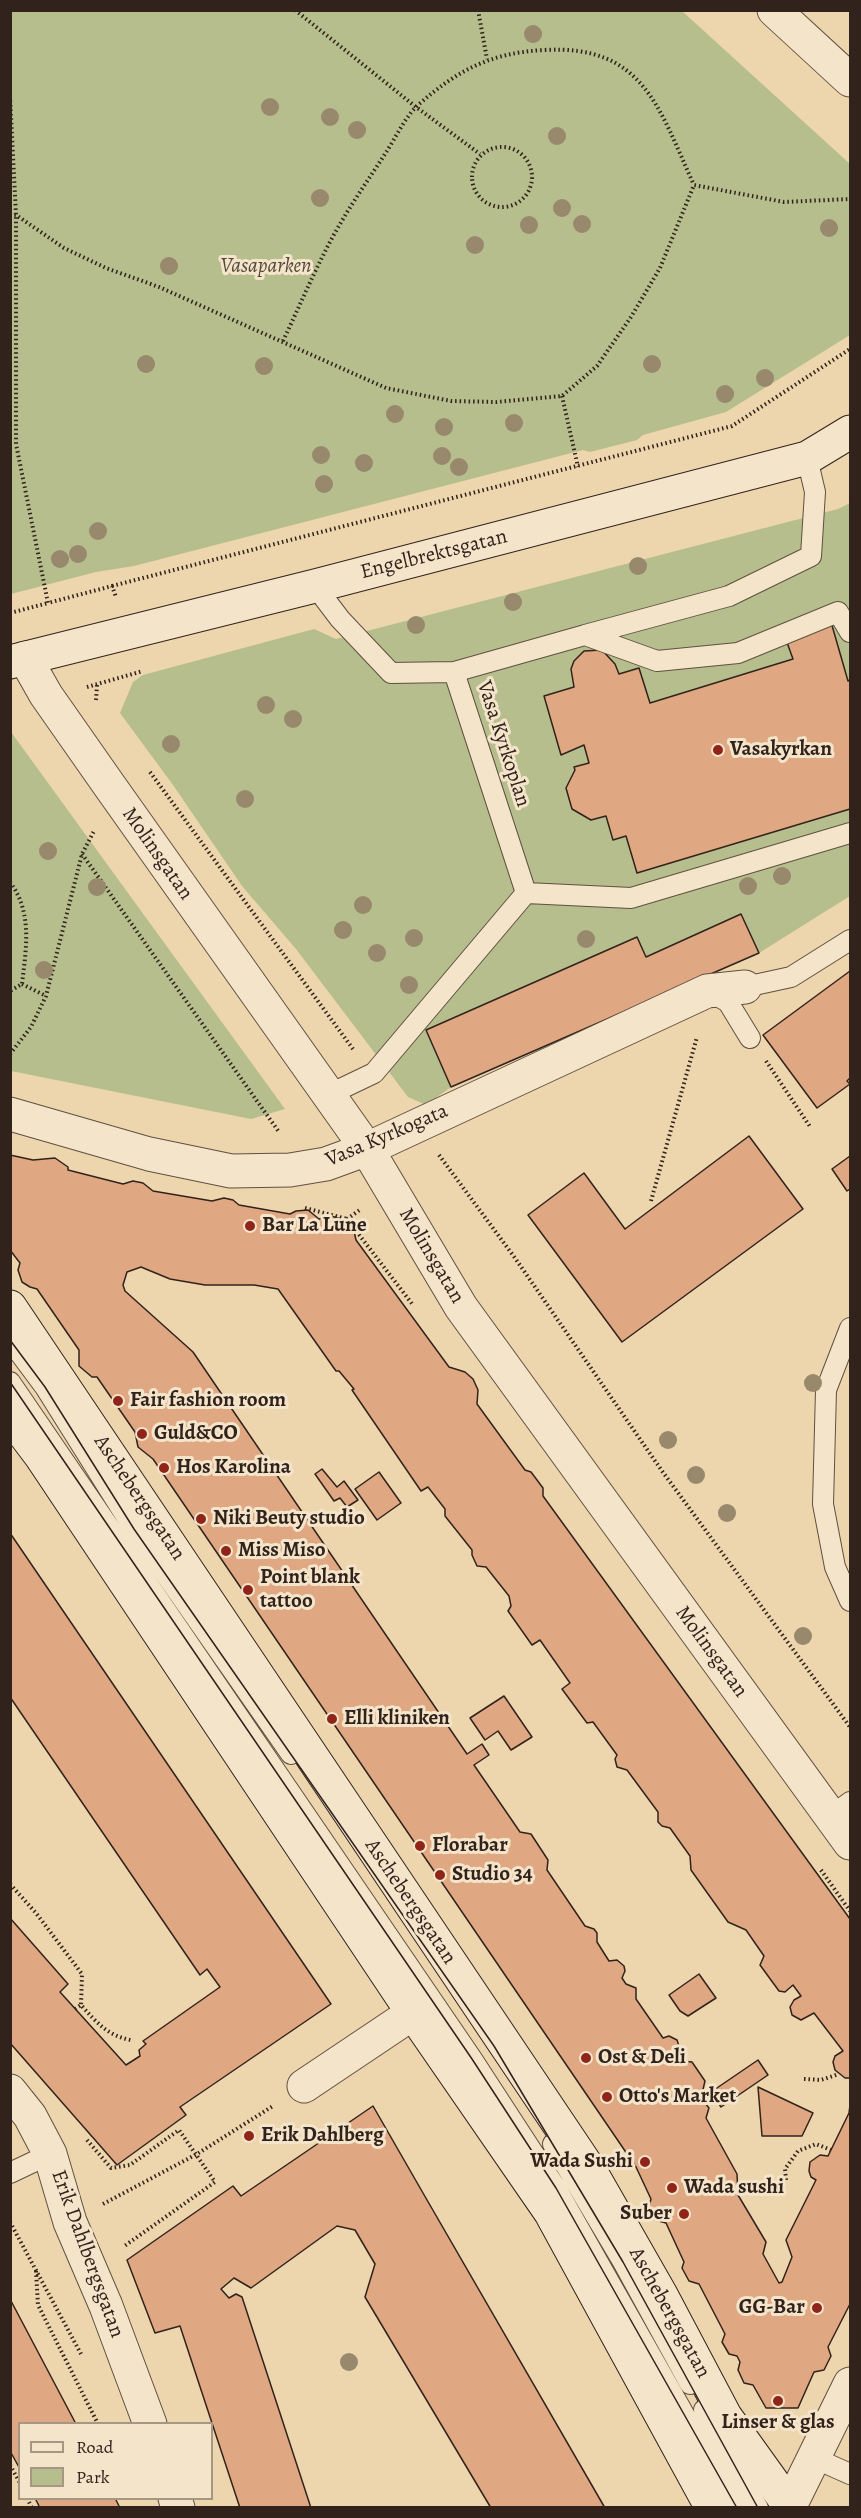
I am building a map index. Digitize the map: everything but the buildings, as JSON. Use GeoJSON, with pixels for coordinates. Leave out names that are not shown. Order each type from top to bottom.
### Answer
{"type":"FeatureCollection","features":[{"type":"Feature","properties":{"kind":"street"},"geometry":{"type":"LineString","coordinates":[[774,10],[850,80]]}},
{"type":"Feature","properties":{"kind":"street","name":"Engelbrektsgatan"},"geometry":{"type":"LineString","coordinates":[[18,660],[315,586],[807,458],[850,432]]}},
{"type":"Feature","properties":{"kind":"street","name":"Molinsgatan"},"geometry":{"type":"LineString","coordinates":[[18,660],[64,720],[367,1149],[461,1307],[841,1809],[850,1843]]}},
{"type":"Feature","properties":{"kind":"street","name":"Vasa Kyrkogata"},"geometry":{"type":"LineString","coordinates":[[10,1114],[149,1154],[231,1171],[290,1170],[326,1164],[367,1149],[416,1124],[727,993]]}},
{"type":"Feature","properties":{"kind":"street","name":"Aschebergsgatan"},"geometry":{"type":"LineString","coordinates":[[10,1307],[589,2169],[661,2295],[725,2416],[790,2507]]}},
{"type":"Feature","properties":{"kind":"street"},"geometry":{"type":"LineString","coordinates":[[10,1414],[41,1456],[413,2013],[551,2214],[712,2508]]}},
{"type":"Feature","properties":{"kind":"street"},"geometry":{"type":"LineString","coordinates":[[304,2086],[413,2013]]}},
{"type":"Feature","properties":{"kind":"street","name":"Erik Dahlbergsgatan"},"geometry":{"type":"LineString","coordinates":[[10,2091],[30,2116],[50,2154],[70,2222],[106,2306],[149,2422]]}},
{"type":"Feature","properties":{"kind":"street"},"geometry":{"type":"LineString","coordinates":[[790,2507],[850,2384]]}},
{"type":"Feature","properties":{"kind":"lane","name":"Vasa Kyrkoplan"},"geometry":{"type":"LineString","coordinates":[[526,893],[454,672],[729,596],[811,556],[815,492],[807,458]]}},
{"type":"Feature","properties":{"kind":"lane"},"geometry":{"type":"LineString","coordinates":[[315,586],[340,619],[391,673],[454,672]]}},
{"type":"Feature","properties":{"kind":"lane"},"geometry":{"type":"LineString","coordinates":[[585,635],[657,661],[738,653],[838,612],[850,632]]}},
{"type":"Feature","properties":{"kind":"lane"},"geometry":{"type":"LineString","coordinates":[[328,1095],[374,1073],[526,893],[631,898],[850,833]]}},
{"type":"Feature","properties":{"kind":"lane"},"geometry":{"type":"LineString","coordinates":[[750,1038],[727,993],[791,977],[850,940]]}},
{"type":"Feature","properties":{"kind":"lane"},"geometry":{"type":"LineString","coordinates":[[850,1328],[826,1390],[823,1504],[835,1567],[850,1601]]}},
{"type":"Feature","properties":{"kind":"lane"},"geometry":{"type":"LineString","coordinates":[[10,1340],[45,1387],[134,1529],[494,2046],[623,2262],[758,2508]]}},
{"type":"Feature","properties":{"kind":"lane"},"geometry":{"type":"LineString","coordinates":[[10,1382],[459,2040],[556,2188],[737,2508]]}},
{"type":"Feature","properties":{"kind":"lane"},"geometry":{"type":"LineString","coordinates":[[10,2173],[50,2154]]}},
{"type":"Feature","properties":{"kind":"lane"},"geometry":{"type":"LineString","coordinates":[[814,2458],[850,2474]]}},
{"type":"Feature","properties":{"kind":"lane"},"geometry":{"type":"LineString","coordinates":[[735,2466],[751,2469],[790,2507]]}},
{"type":"Feature","properties":{"kind":"path"},"geometry":{"type":"LineString","coordinates":[[295,10],[416,107],[480,154]]}},
{"type":"Feature","properties":{"kind":"path"},"geometry":{"type":"LineString","coordinates":[[478,10],[487,58]]}},
{"type":"Feature","properties":{"kind":"path"},"geometry":{"type":"LineString","coordinates":[[13,215],[64,248],[282,341],[376,384],[451,401],[477,402],[562,396],[597,366],[631,317],[660,268],[694,185],[651,95],[638,78],[622,66],[601,56],[558,49],[512,53],[487,58],[470,67],[416,107],[342,221],[282,341]]}},
{"type":"Feature","properties":{"kind":"path"},"geometry":{"type":"LineString","coordinates":[[10,96],[16,444],[48,603]]}},
{"type":"Feature","properties":{"kind":"path"},"geometry":{"type":"LineString","coordinates":[[506,146],[519,151],[528,161],[532,174],[531,187],[523,199],[511,206],[498,207],[485,202],[475,193],[471,180],[473,166],[480,154],[492,147],[506,146]]}},
{"type":"Feature","properties":{"kind":"path"},"geometry":{"type":"LineString","coordinates":[[694,185],[784,202],[850,199]]}},
{"type":"Feature","properties":{"kind":"path"},"geometry":{"type":"LineString","coordinates":[[10,613],[732,426],[850,349]]}},
{"type":"Feature","properties":{"kind":"path"},"geometry":{"type":"LineString","coordinates":[[562,396],[578,467]]}},
{"type":"Feature","properties":{"kind":"path"},"geometry":{"type":"LineString","coordinates":[[112,586],[131,632],[139,672]]}},
{"type":"Feature","properties":{"kind":"path"},"geometry":{"type":"LineString","coordinates":[[95,703],[97,685]]}},
{"type":"Feature","properties":{"kind":"path"},"geometry":{"type":"LineString","coordinates":[[147,767],[340,1035],[374,1073]]}},
{"type":"Feature","properties":{"kind":"path"},"geometry":{"type":"LineString","coordinates":[[10,1054],[32,1027],[46,996],[82,854],[94,831]]}},
{"type":"Feature","properties":{"kind":"path"},"geometry":{"type":"LineString","coordinates":[[82,854],[280,1134]]}},
{"type":"Feature","properties":{"kind":"path"},"geometry":{"type":"LineString","coordinates":[[10,882],[24,911],[28,940],[22,984]]}},
{"type":"Feature","properties":{"kind":"path"},"geometry":{"type":"LineString","coordinates":[[22,984],[46,996]]}},
{"type":"Feature","properties":{"kind":"path"},"geometry":{"type":"LineString","coordinates":[[10,991],[22,984]]}},
{"type":"Feature","properties":{"kind":"path"},"geometry":{"type":"LineString","coordinates":[[651,1201],[704,1012],[727,993]]}},
{"type":"Feature","properties":{"kind":"path"},"geometry":{"type":"LineString","coordinates":[[750,1038],[811,1128]]}},
{"type":"Feature","properties":{"kind":"path"},"geometry":{"type":"LineString","coordinates":[[416,1124],[515,1258],[662,1471],[850,1727]]}},
{"type":"Feature","properties":{"kind":"path"},"geometry":{"type":"LineString","coordinates":[[294,1205],[347,1219],[416,1309]]}},
{"type":"Feature","properties":{"kind":"path"},"geometry":{"type":"LineString","coordinates":[[816,1863],[850,1911]]}},
{"type":"Feature","properties":{"kind":"path"},"geometry":{"type":"LineString","coordinates":[[10,1884],[36,1913],[82,1974],[81,2005],[99,2026],[118,2038],[131,2040]]}},
{"type":"Feature","properties":{"kind":"path"},"geometry":{"type":"LineString","coordinates":[[75,2008],[81,2005]]}},
{"type":"Feature","properties":{"kind":"path"},"geometry":{"type":"LineString","coordinates":[[804,2079],[820,2080],[839,2074]]}},
{"type":"Feature","properties":{"kind":"path"},"geometry":{"type":"LineString","coordinates":[[70,2222],[197,2154],[304,2086]]}},
{"type":"Feature","properties":{"kind":"path"},"geometry":{"type":"LineString","coordinates":[[81,2134],[111,2168],[130,2165],[179,2130],[215,2182],[117,2251]]}},
{"type":"Feature","properties":{"kind":"path"},"geometry":{"type":"LineString","coordinates":[[786,2180],[785,2169],[798,2151],[816,2144],[831,2150]]}},
{"type":"Feature","properties":{"kind":"path"},"geometry":{"type":"LineString","coordinates":[[10,2222],[86,2364]]}},
{"type":"Feature","properties":{"kind":"path"},"geometry":{"type":"LineString","coordinates":[[35,2266],[38,2305],[97,2422]]}},
{"type":"Feature","properties":{"kind":"path"},"geometry":{"type":"LineString","coordinates":[[10,2465],[18,2479]]}},
{"type":"Feature","properties":{"kind":"green space","name":"Vasaparken"},"geometry":{"type":"Polygon","coordinates":[[[10,11],[682,11],[850,164],[850,335],[726,412],[643,435],[637,440],[590,452],[583,450],[134,566],[96,572],[11,594],[10,11]]]}},
{"type":"Feature","properties":{"kind":"green space"},"geometry":{"type":"Polygon","coordinates":[[[850,503],[850,896],[759,953],[451,1087],[426,1105],[408,1097],[296,949],[242,886],[173,785],[120,713],[133,682],[143,675],[314,629],[336,639],[838,509],[850,503]]]}},
{"type":"Feature","properties":{"kind":"green space"},"geometry":{"type":"Polygon","coordinates":[[[10,732],[285,1109],[251,1119],[11,1071],[10,732]]]}},
{"type":"Feature","properties":{"kind":"tram line"},"geometry":{"type":"LineString","coordinates":[[10,1340],[45,1387],[134,1529],[494,2046],[623,2262],[758,2508]]}},
{"type":"Feature","properties":{"kind":"tram line"},"geometry":{"type":"LineString","coordinates":[[10,1382],[472,2059],[556,2188],[737,2508]]}},
{"type":"Feature","properties":{"kind":"place","name":"Vasakyrkan"},"geometry":{"type":"Point","coordinates":[718,750]}},
{"type":"Feature","properties":{"kind":"place","name":"Bar La Lune"},"geometry":{"type":"Point","coordinates":[250,1226]}},
{"type":"Feature","properties":{"kind":"place","name":"Fair fashion room"},"geometry":{"type":"Point","coordinates":[118,1401]}},
{"type":"Feature","properties":{"kind":"place","name":"Guld&CO"},"geometry":{"type":"Point","coordinates":[142,1434]}},
{"type":"Feature","properties":{"kind":"place","name":"Hos Karolina"},"geometry":{"type":"Point","coordinates":[164,1468]}},
{"type":"Feature","properties":{"kind":"place","name":"Niki Beuty studio"},"geometry":{"type":"Point","coordinates":[201,1519]}},
{"type":"Feature","properties":{"kind":"place","name":"Miss Miso"},"geometry":{"type":"Point","coordinates":[226,1551]}},
{"type":"Feature","properties":{"kind":"place","name":"Point blank tattoo"},"geometry":{"type":"Point","coordinates":[248,1590]}},
{"type":"Feature","properties":{"kind":"place","name":"Elli kliniken"},"geometry":{"type":"Point","coordinates":[332,1719]}},
{"type":"Feature","properties":{"kind":"place","name":"Florabar"},"geometry":{"type":"Point","coordinates":[420,1846]}},
{"type":"Feature","properties":{"kind":"place","name":"Studio 34"},"geometry":{"type":"Point","coordinates":[440,1875]}},
{"type":"Feature","properties":{"kind":"place","name":"Ost & Deli"},"geometry":{"type":"Point","coordinates":[586,2058]}},
{"type":"Feature","properties":{"kind":"place","name":"Otto's Market"},"geometry":{"type":"Point","coordinates":[607,2097]}},
{"type":"Feature","properties":{"kind":"place","name":"Erik Dahlberg"},"geometry":{"type":"Point","coordinates":[249,2136]}},
{"type":"Feature","properties":{"kind":"place","name":"Wada Sushi"},"geometry":{"type":"Point","coordinates":[645,2162]}},
{"type":"Feature","properties":{"kind":"place","name":"Wada sushi"},"geometry":{"type":"Point","coordinates":[672,2188]}},
{"type":"Feature","properties":{"kind":"place","name":"Suber"},"geometry":{"type":"Point","coordinates":[684,2214]}},
{"type":"Feature","properties":{"kind":"place","name":"GG-Bar"},"geometry":{"type":"Point","coordinates":[817,2308]}},
{"type":"Feature","properties":{"kind":"place","name":"Linser & glas"},"geometry":{"type":"Point","coordinates":[778,2401]}}]}
